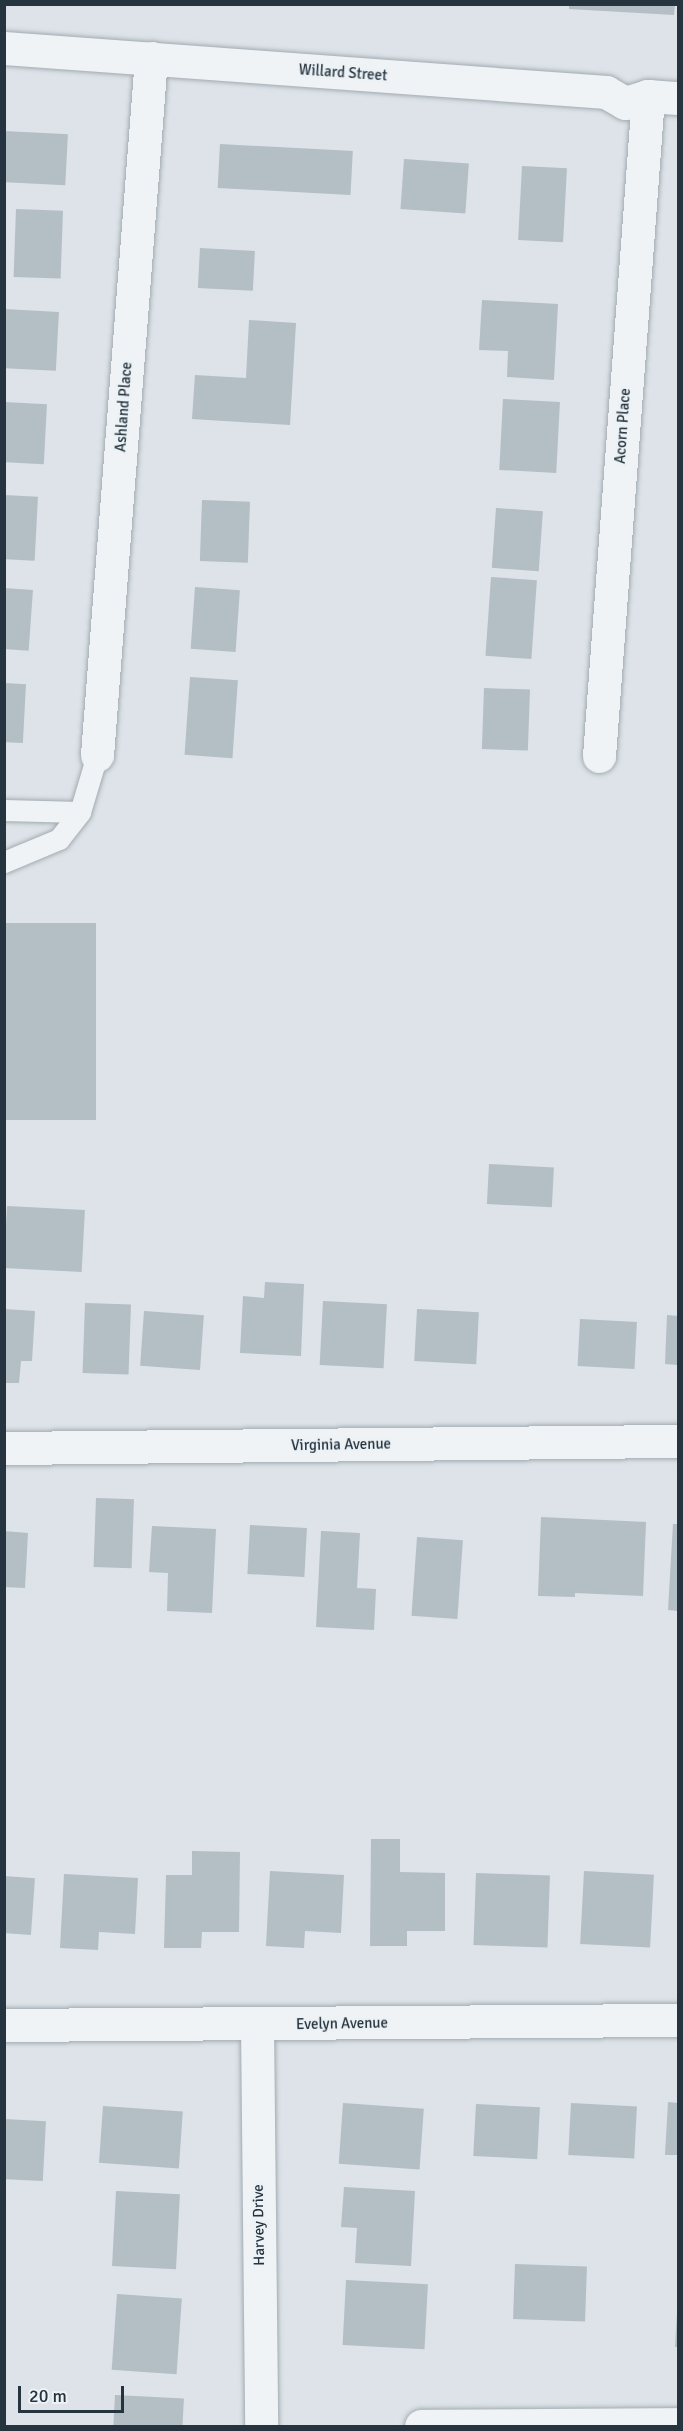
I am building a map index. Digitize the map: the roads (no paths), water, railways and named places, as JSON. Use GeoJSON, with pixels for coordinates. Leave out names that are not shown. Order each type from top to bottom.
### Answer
{"type":"FeatureCollection","features":[{"type":"Feature","properties":{"kind":"street","name":"Willard Street"},"geometry":{"type":"LineString","coordinates":[[4,48],[606,92],[625,103],[663,97]]}},
{"type":"Feature","properties":{"kind":"street","name":"Ashland Place"},"geometry":{"type":"LineString","coordinates":[[97,755],[151,58]]}},
{"type":"Feature","properties":{"kind":"street","name":"Acorn Place"},"geometry":{"type":"LineString","coordinates":[[599,756],[663,97]]}},
{"type":"Feature","properties":{"kind":"street","name":"Virginia Avenue"},"geometry":{"type":"LineString","coordinates":[[4,1448],[678,1441]]}},
{"type":"Feature","properties":{"kind":"street","name":"Evelyn Avenue"},"geometry":{"type":"LineString","coordinates":[[4,2025],[678,2020]]}},
{"type":"Feature","properties":{"kind":"street","name":"Harvey Drive"},"geometry":{"type":"LineString","coordinates":[[257,2024],[261,2427]]}},
{"type":"Feature","properties":{"kind":"street"},"geometry":{"type":"LineString","coordinates":[[421,2427],[678,2424]]}},
{"type":"Feature","properties":{"kind":"lane"},"geometry":{"type":"LineString","coordinates":[[4,862],[59,839],[80,812],[97,755]]}},
{"type":"Feature","properties":{"kind":"lane"},"geometry":{"type":"LineString","coordinates":[[4,810],[80,812]]}}]}
